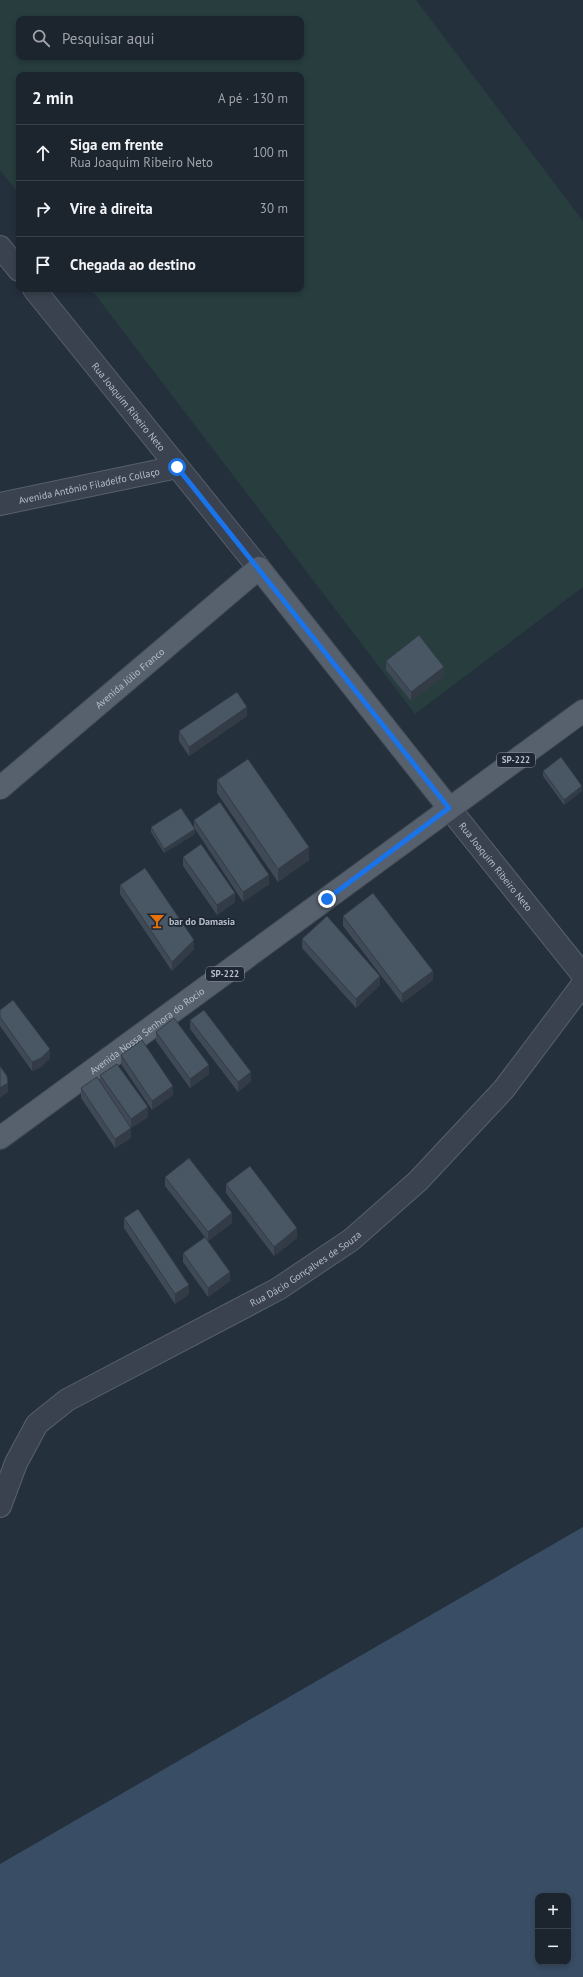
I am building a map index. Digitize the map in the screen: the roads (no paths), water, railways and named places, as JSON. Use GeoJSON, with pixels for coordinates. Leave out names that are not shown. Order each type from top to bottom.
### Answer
{"type":"FeatureCollection","features":[{"type":"Feature","properties":{"kind":"main road","name":"Avenida Júlio Franco"},"geometry":{"type":"LineString","coordinates":[[0,788],[259,568]]}},
{"type":"Feature","properties":{"kind":"main road","name":"Rua Joaquim Ribeiro Neto"},"geometry":{"type":"LineString","coordinates":[[259,568],[449,808]]}},
{"type":"Feature","properties":{"kind":"main road","name":"SP-222"},"geometry":{"type":"LineString","coordinates":[[449,808],[583,711]]}},
{"type":"Feature","properties":{"kind":"main road","name":"Avenida Nossa Senhora do Rocio"},"geometry":{"type":"LineString","coordinates":[[0,1138],[449,808]]}},
{"type":"Feature","properties":{"kind":"street"},"geometry":{"type":"LineString","coordinates":[[0,247],[16,266]]}},
{"type":"Feature","properties":{"kind":"street","name":"Rua Joaquim Ribeiro Neto"},"geometry":{"type":"LineString","coordinates":[[36,292],[259,568]]}},
{"type":"Feature","properties":{"kind":"street","name":"Avenida Antônio Filadelfo Collaço"},"geometry":{"type":"LineString","coordinates":[[0,504],[177,467]]}},
{"type":"Feature","properties":{"kind":"street","name":"Rua Joaquim Ribeiro Neto"},"geometry":{"type":"LineString","coordinates":[[449,808],[583,975]]}},
{"type":"Feature","properties":{"kind":"street","name":"Rua Dácio Gonçalves de Souza"},"geometry":{"type":"LineString","coordinates":[[0,1506],[16,1462],[37,1424],[67,1400],[278,1289],[351,1240],[412,1186],[504,1089],[583,984]]}},
{"type":"Feature","properties":{"kind":"water"},"geometry":{"type":"Polygon","coordinates":[[[583,1527],[583,1977],[0,1977],[0,1864],[583,1527]]]}},
{"type":"Feature","properties":{"kind":"place","name":"bar do Damasia"},"geometry":{"type":"Point","coordinates":[157,921]}}]}
